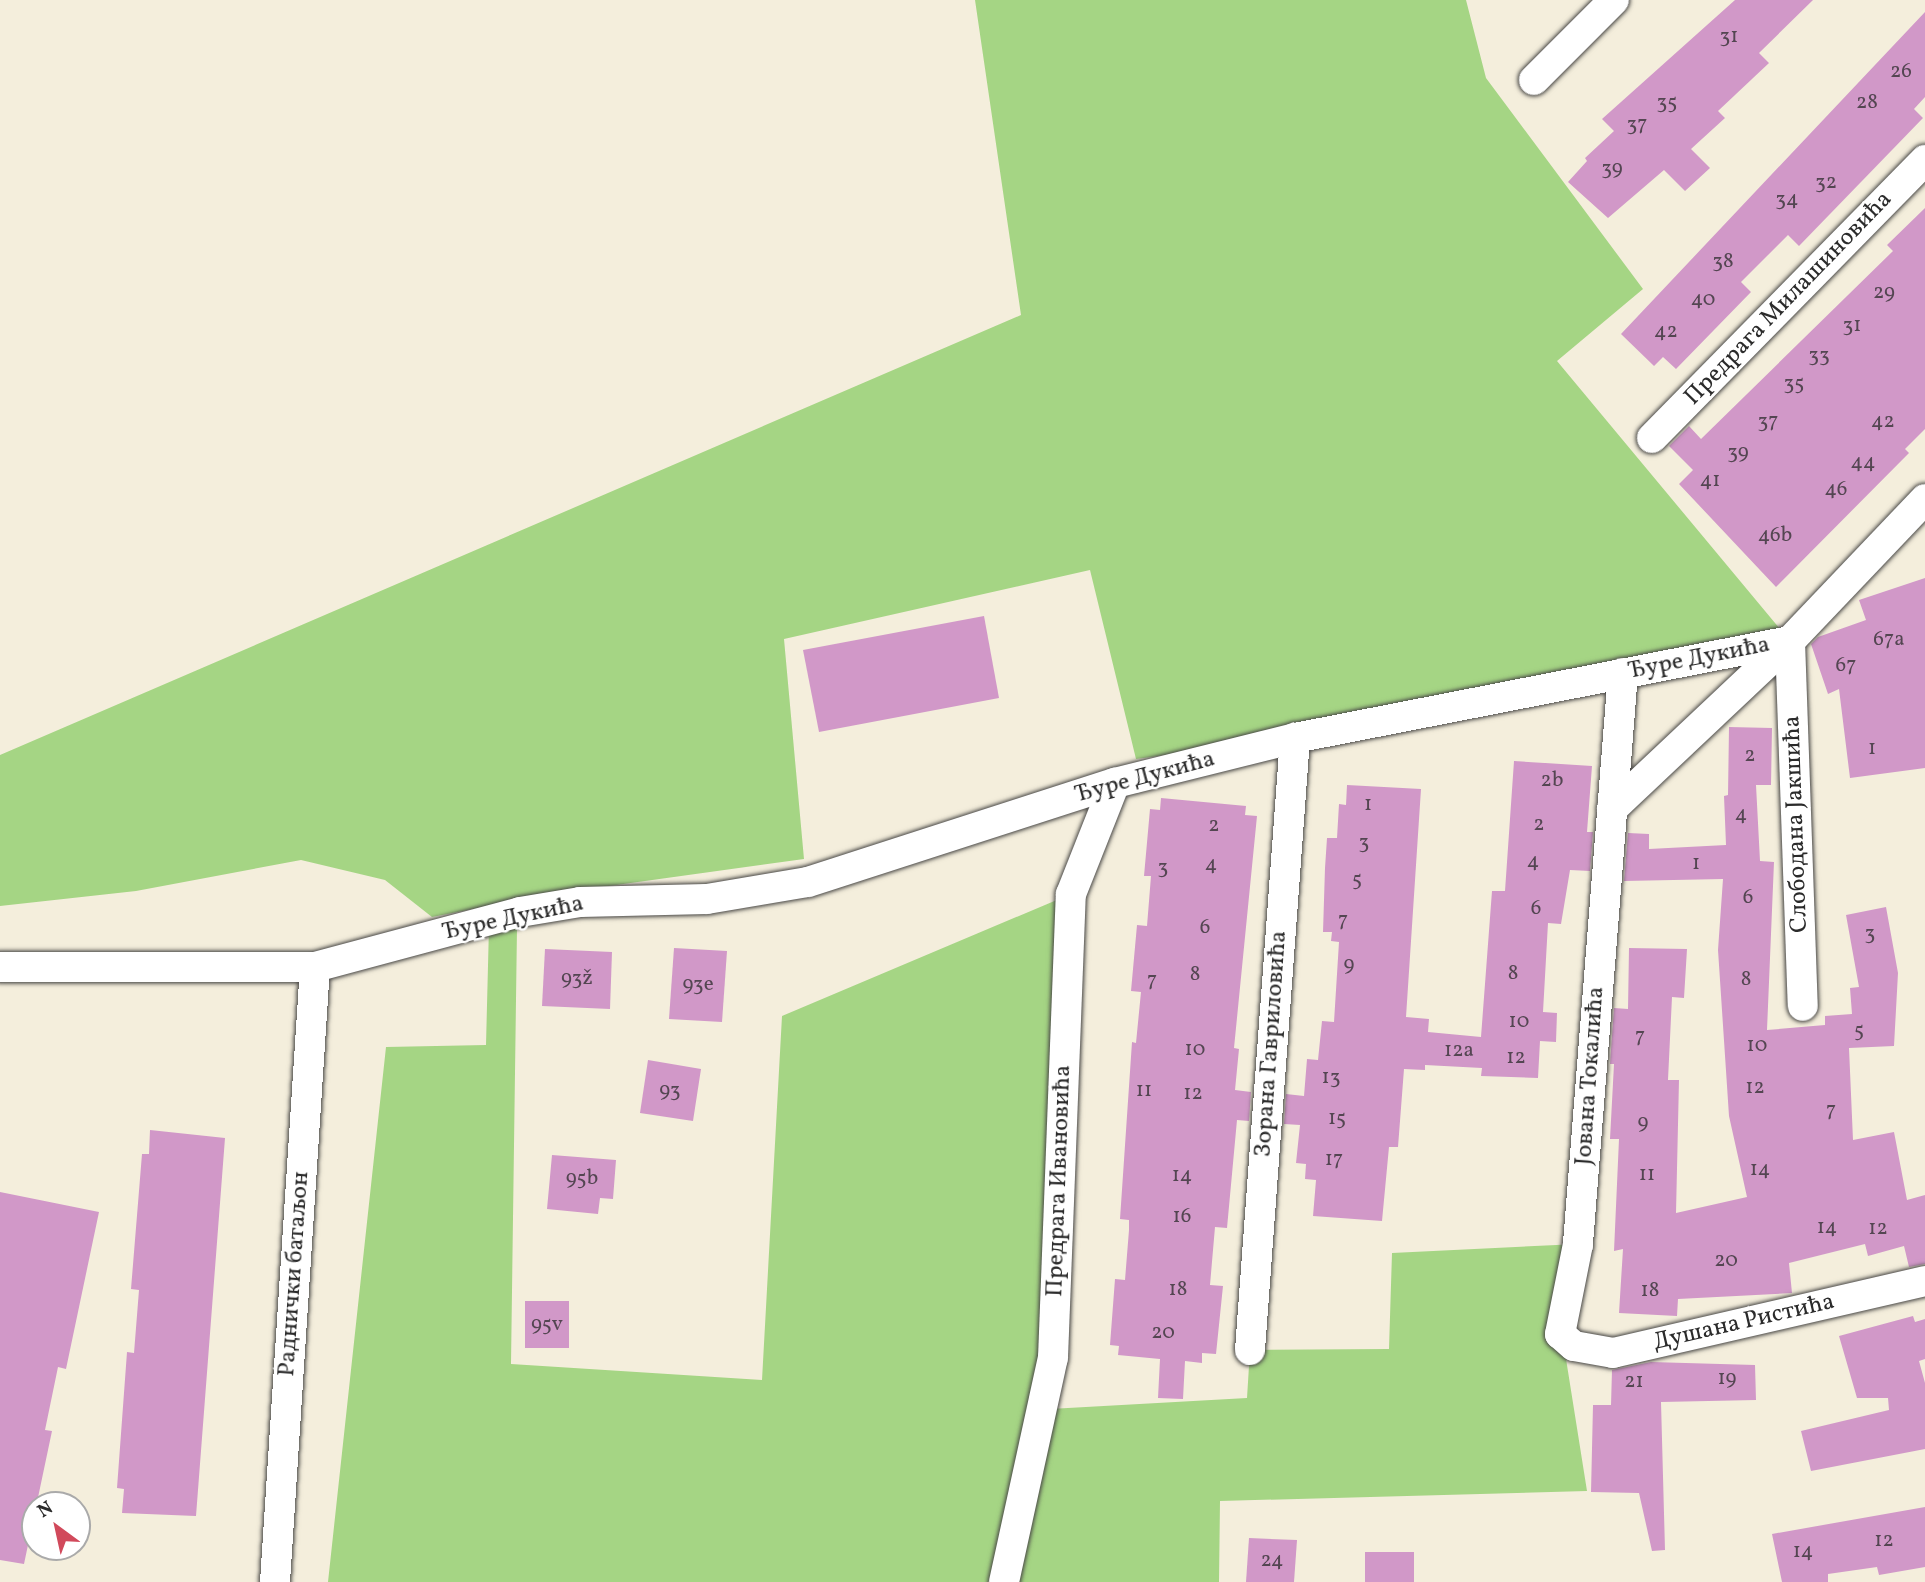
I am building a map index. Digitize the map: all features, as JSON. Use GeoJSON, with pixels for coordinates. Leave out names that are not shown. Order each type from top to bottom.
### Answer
{"type":"FeatureCollection","features":[{"type":"Feature","properties":{"kind":"street"},"geometry":{"type":"LineString","coordinates":[[1534,80],[1614,0]]}},
{"type":"Feature","properties":{"kind":"street","name":"Предрага Милашиновића"},"geometry":{"type":"LineString","coordinates":[[1652,438],[1925,160]]}},
{"type":"Feature","properties":{"kind":"street","name":"Ђуре Дукића"},"geometry":{"type":"LineString","coordinates":[[0,967],[315,967],[520,912],[580,902],[708,899],[808,882],[1115,783],[1295,738],[1790,641],[1925,499]]}},
{"type":"Feature","properties":{"kind":"street"},"geometry":{"type":"LineString","coordinates":[[1612,809],[1790,641]]}},
{"type":"Feature","properties":{"kind":"street","name":"Слободана Јакшића"},"geometry":{"type":"LineString","coordinates":[[1790,641],[1803,1006]]}},
{"type":"Feature","properties":{"kind":"street","name":"Јована Токалића"},"geometry":{"type":"LineString","coordinates":[[1563,1340],[1561,1327],[1578,1244],[1623,673]]}},
{"type":"Feature","properties":{"kind":"street","name":"Зорана Гавриловића"},"geometry":{"type":"LineString","coordinates":[[1250,1350],[1295,738]]}},
{"type":"Feature","properties":{"kind":"street","name":"Предрага Ивановића"},"geometry":{"type":"LineString","coordinates":[[1003,1582],[1053,1358],[1071,894],[1115,783]]}},
{"type":"Feature","properties":{"kind":"street","name":"Раднички батаљон"},"geometry":{"type":"LineString","coordinates":[[275,1582],[315,967]]}},
{"type":"Feature","properties":{"kind":"street","name":"Душана Ристића"},"geometry":{"type":"LineString","coordinates":[[1563,1340],[1587,1350],[1613,1353],[1925,1281]]}},
{"type":"Feature","properties":{"kind":"green space"},"geometry":{"type":"Polygon","coordinates":[[[975,0],[1466,0],[1486,78],[1643,289],[1557,361],[1790,641],[1295,738],[1136,759],[1090,570],[784,639],[804,859],[544,895],[432,917],[385,880],[301,860],[136,891],[0,906],[0,755],[1021,315],[975,0]]]}},
{"type":"Feature","properties":{"kind":"green space"},"geometry":{"type":"Polygon","coordinates":[[[1071,894],[1050,1409],[1247,1398],[1250,1350],[1389,1349],[1392,1253],[1578,1244],[1563,1340],[1587,1491],[1220,1501],[1219,1582],[328,1582],[386,1047],[486,1045],[489,926],[517,928],[511,1364],[762,1380],[782,1016],[1071,894]]]}},
{"type":"Feature","properties":{"kind":"building"},"geometry":{"type":"Polygon","coordinates":[[[1735,0],[1813,0],[1759,53],[1769,63],[1718,111],[1725,118],[1691,149],[1710,168],[1685,191],[1664,170],[1608,218],[1568,182],[1587,161],[1585,158],[1614,131],[1602,119],[1735,0]]]}},
{"type":"Feature","properties":{"kind":"building"},"geometry":{"type":"Polygon","coordinates":[[[1925,12],[1925,97],[1914,109],[1923,118],[1799,246],[1788,235],[1741,282],[1751,292],[1676,369],[1663,357],[1654,366],[1621,334],[1925,12]]]}},
{"type":"Feature","properties":{"kind":"building"},"geometry":{"type":"Polygon","coordinates":[[[1925,208],[1925,429],[1905,449],[1909,453],[1776,587],[1679,484],[1693,470],[1669,446],[1689,426],[1701,439],[1893,251],[1887,245],[1925,208]]]}},
{"type":"Feature","properties":{"kind":"building"},"geometry":{"type":"Polygon","coordinates":[[[1925,578],[1925,768],[1850,778],[1839,689],[1828,694],[1811,644],[1818,637],[1866,620],[1859,600],[1925,578]]]}},
{"type":"Feature","properties":{"kind":"building"},"geometry":{"type":"Polygon","coordinates":[[[984,616],[999,698],[819,732],[803,650],[984,616]]]}},
{"type":"Feature","properties":{"kind":"building"},"geometry":{"type":"Polygon","coordinates":[[[1729,727],[1772,728],[1771,785],[1756,785],[1760,861],[1774,862],[1767,1030],[1825,1025],[1825,1016],[1852,1014],[1850,988],[1859,987],[1846,915],[1886,907],[1898,973],[1894,1046],[1849,1048],[1853,1140],[1894,1132],[1907,1200],[1925,1195],[1925,1264],[1909,1267],[1904,1246],[1868,1256],[1865,1244],[1789,1263],[1792,1293],[1678,1299],[1677,1316],[1619,1313],[1623,1249],[1614,1251],[1619,1139],[1610,1139],[1614,1064],[1610,1064],[1614,1008],[1628,1009],[1629,948],[1687,949],[1684,998],[1672,997],[1668,1080],[1679,1080],[1676,1213],[1747,1197],[1729,1116],[1718,950],[1723,879],[1624,881],[1628,833],[1649,834],[1649,849],[1726,845],[1724,796],[1728,795],[1729,727]]]}},
{"type":"Feature","properties":{"kind":"building"},"geometry":{"type":"Polygon","coordinates":[[[1514,761],[1592,766],[1587,832],[1593,832],[1590,871],[1570,870],[1561,924],[1548,923],[1543,1012],[1557,1013],[1556,1042],[1540,1041],[1538,1078],[1481,1076],[1482,1068],[1425,1065],[1425,1070],[1404,1069],[1398,1147],[1389,1147],[1382,1221],[1313,1216],[1316,1180],[1305,1179],[1306,1164],[1296,1163],[1300,1125],[1284,1124],[1286,1094],[1304,1096],[1307,1059],[1318,1060],[1322,1021],[1334,1022],[1339,942],[1331,941],[1332,932],[1323,932],[1325,868],[1327,838],[1337,838],[1339,804],[1346,805],[1347,785],[1421,789],[1406,1017],[1429,1019],[1428,1032],[1481,1037],[1492,891],[1505,891],[1514,761]]]}},
{"type":"Feature","properties":{"kind":"building"},"geometry":{"type":"Polygon","coordinates":[[[1161,798],[1246,806],[1245,815],[1257,816],[1234,1048],[1239,1049],[1235,1090],[1251,1092],[1249,1121],[1237,1120],[1227,1228],[1215,1227],[1210,1285],[1223,1286],[1216,1354],[1202,1353],[1202,1363],[1185,1361],[1183,1399],[1158,1398],[1160,1359],[1118,1355],[1119,1346],[1110,1345],[1115,1279],[1125,1280],[1129,1230],[1129,1220],[1120,1219],[1132,1042],[1136,1043],[1141,992],[1131,991],[1137,925],[1147,926],[1151,876],[1144,876],[1150,809],[1160,810],[1161,798]]]}},
{"type":"Feature","properties":{"kind":"building"},"geometry":{"type":"Polygon","coordinates":[[[674,948],[727,951],[722,1022],[669,1019],[674,948]]]}},
{"type":"Feature","properties":{"kind":"building"},"geometry":{"type":"Polygon","coordinates":[[[545,949],[612,952],[610,1009],[542,1006],[545,949]]]}},
{"type":"Feature","properties":{"kind":"building"},"geometry":{"type":"Polygon","coordinates":[[[648,1060],[701,1069],[693,1121],[640,1113],[648,1060]]]}},
{"type":"Feature","properties":{"kind":"building"},"geometry":{"type":"Polygon","coordinates":[[[150,1130],[225,1138],[196,1516],[122,1513],[124,1489],[117,1488],[127,1352],[134,1353],[139,1290],[131,1289],[142,1154],[149,1154],[150,1130]]]}},
{"type":"Feature","properties":{"kind":"building"},"geometry":{"type":"Polygon","coordinates":[[[552,1155],[616,1160],[613,1199],[600,1198],[598,1214],[547,1209],[552,1155]]]}},
{"type":"Feature","properties":{"kind":"building"},"geometry":{"type":"Polygon","coordinates":[[[0,1192],[99,1212],[66,1369],[58,1367],[45,1430],[52,1431],[39,1491],[21,1491],[21,1561],[25,1561],[24,1564],[0,1560],[0,1192]]]}},
{"type":"Feature","properties":{"kind":"building"},"geometry":{"type":"Polygon","coordinates":[[[525,1301],[569,1301],[569,1348],[525,1348],[525,1301]]]}},
{"type":"Feature","properties":{"kind":"building"},"geometry":{"type":"Polygon","coordinates":[[[1913,1316],[1915,1322],[1925,1319],[1925,1359],[1919,1361],[1925,1383],[1925,1449],[1811,1471],[1801,1431],[1889,1410],[1888,1398],[1857,1398],[1839,1336],[1913,1316]]]}},
{"type":"Feature","properties":{"kind":"building"},"geometry":{"type":"Polygon","coordinates":[[[1651,1362],[1755,1365],[1756,1400],[1661,1402],[1665,1550],[1652,1551],[1639,1493],[1591,1492],[1593,1405],[1611,1405],[1612,1370],[1651,1362]]]}},
{"type":"Feature","properties":{"kind":"building"},"geometry":{"type":"Polygon","coordinates":[[[1925,1507],[1925,1567],[1879,1575],[1877,1567],[1828,1574],[1828,1582],[1782,1582],[1772,1534],[1925,1507]]]}},
{"type":"Feature","properties":{"kind":"building"},"geometry":{"type":"Polygon","coordinates":[[[1249,1538],[1297,1540],[1294,1582],[1246,1582],[1249,1538]]]}},
{"type":"Feature","properties":{"kind":"building"},"geometry":{"type":"Polygon","coordinates":[[[1365,1552],[1414,1552],[1414,1582],[1365,1582],[1365,1552]]]}}]}
